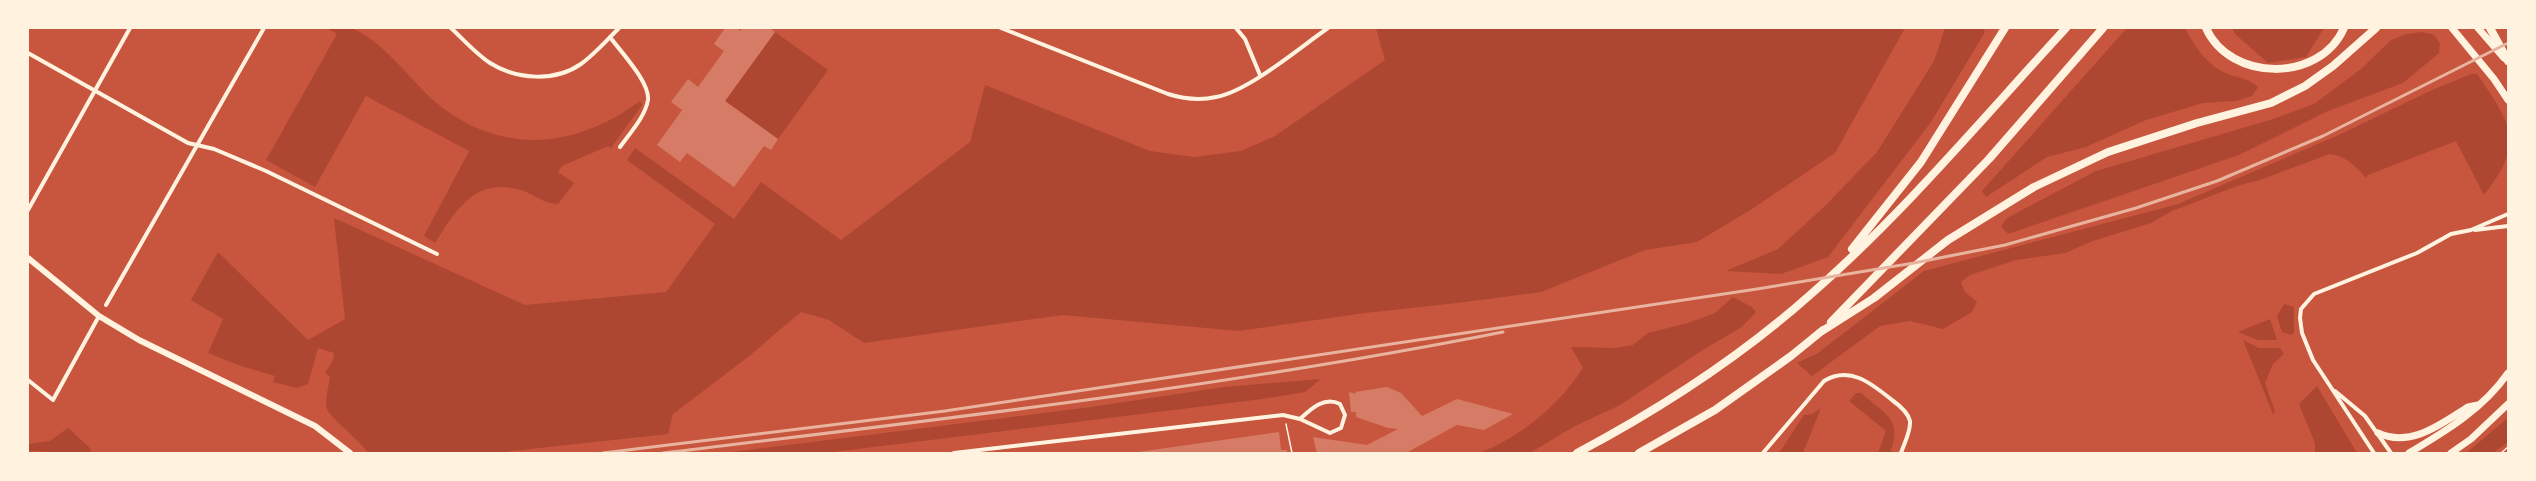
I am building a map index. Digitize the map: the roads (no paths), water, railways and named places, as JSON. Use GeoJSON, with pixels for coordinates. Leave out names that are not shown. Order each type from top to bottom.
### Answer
{"type":"FeatureCollection","features":[{"type":"Feature","properties":{"kind":"highway"},"geometry":{"type":"LineString","coordinates":[[1811,295],[1876,221],[1921,162],[2005,28]]}},
{"type":"Feature","properties":{"kind":"highway"},"geometry":{"type":"LineString","coordinates":[[1577,453],[1640,418],[1704,377],[1768,330],[1811,295],[1914,196],[2066,28]]}},
{"type":"Feature","properties":{"kind":"highway"},"geometry":{"type":"LineString","coordinates":[[1820,333],[1989,159],[2103,28]]}},
{"type":"Feature","properties":{"kind":"highway"},"geometry":{"type":"LineString","coordinates":[[2206,28],[2223,52],[2241,62],[2262,68],[2282,70],[2300,66],[2321,55],[2340,37],[2344,28]]}},
{"type":"Feature","properties":{"kind":"highway"},"geometry":{"type":"LineString","coordinates":[[1639,453],[1715,410],[1820,333],[1874,298],[1948,240],[2034,187],[2127,145],[2271,103],[2305,86],[2333,66],[2376,28]]}},
{"type":"Feature","properties":{"kind":"highway"},"geometry":{"type":"LineString","coordinates":[[2490,28],[2508,62]]}},
{"type":"Feature","properties":{"kind":"main road"},"geometry":{"type":"LineString","coordinates":[[2452,28],[2494,79],[2508,100]]}},
{"type":"Feature","properties":{"kind":"main road"},"geometry":{"type":"LineString","coordinates":[[2478,28],[2508,62]]}},
{"type":"Feature","properties":{"kind":"main road"},"geometry":{"type":"LineString","coordinates":[[28,258],[99,316],[139,340],[315,426],[350,453]]}},
{"type":"Feature","properties":{"kind":"main road"},"geometry":{"type":"LineString","coordinates":[[2409,453],[2440,435],[2481,404],[2508,373]]}},
{"type":"Feature","properties":{"kind":"main road"},"geometry":{"type":"LineString","coordinates":[[2378,433],[2391,439],[2408,438],[2428,430],[2468,407],[2481,404]]}},
{"type":"Feature","properties":{"kind":"main road"},"geometry":{"type":"LineString","coordinates":[[2451,453],[2472,439],[2508,404]]}},
{"type":"Feature","properties":{"kind":"street"},"geometry":{"type":"LineString","coordinates":[[28,210],[130,28]]}},
{"type":"Feature","properties":{"kind":"street"},"geometry":{"type":"LineString","coordinates":[[106,305],[195,145],[264,28]]}},
{"type":"Feature","properties":{"kind":"street"},"geometry":{"type":"LineString","coordinates":[[451,28],[491,64],[512,73],[533,77],[552,75],[571,70],[582,63],[619,28]]}},
{"type":"Feature","properties":{"kind":"street"},"geometry":{"type":"LineString","coordinates":[[1001,28],[1180,98],[1194,100],[1218,97],[1236,90],[1328,28]]}},
{"type":"Feature","properties":{"kind":"street"},"geometry":{"type":"LineString","coordinates":[[1236,28],[1245,39],[1260,75]]}},
{"type":"Feature","properties":{"kind":"street"},"geometry":{"type":"LineString","coordinates":[[610,37],[640,78],[648,99],[643,114],[620,147]]}},
{"type":"Feature","properties":{"kind":"street"},"geometry":{"type":"LineString","coordinates":[[28,53],[195,145],[214,149],[266,171],[437,254]]}},
{"type":"Feature","properties":{"kind":"street"},"geometry":{"type":"LineString","coordinates":[[2471,230],[2508,214]]}},
{"type":"Feature","properties":{"kind":"street"},"geometry":{"type":"LineString","coordinates":[[2374,453],[2313,360],[2302,334],[2300,318],[2302,309],[2307,300],[2314,294],[2417,253],[2451,234],[2508,226]]}},
{"type":"Feature","properties":{"kind":"street"},"geometry":{"type":"LineString","coordinates":[[28,380],[53,400],[99,316]]}},
{"type":"Feature","properties":{"kind":"street"},"geometry":{"type":"LineString","coordinates":[[1763,453],[1824,381],[1834,375],[1844,375],[1858,377],[1872,384],[1908,415],[1909,426],[1901,453]]}},
{"type":"Feature","properties":{"kind":"street"},"geometry":{"type":"LineString","coordinates":[[2331,388],[2350,402],[2378,433],[2391,453]]}},
{"type":"Feature","properties":{"kind":"street"},"geometry":{"type":"LineString","coordinates":[[954,453],[1283,416],[1300,419],[1330,433],[1341,428],[1346,415],[1340,404],[1328,401],[1314,407],[1300,419]]}},
{"type":"Feature","properties":{"kind":"railway"},"geometry":{"type":"LineString","coordinates":[[603,453],[945,411],[1757,289],[1914,263],[2005,245],[2136,208],[2217,181],[2323,136],[2508,43]]}},
{"type":"Feature","properties":{"kind":"railway"},"geometry":{"type":"LineString","coordinates":[[663,453],[979,414],[1189,385],[1399,352],[1503,332]]}}]}
